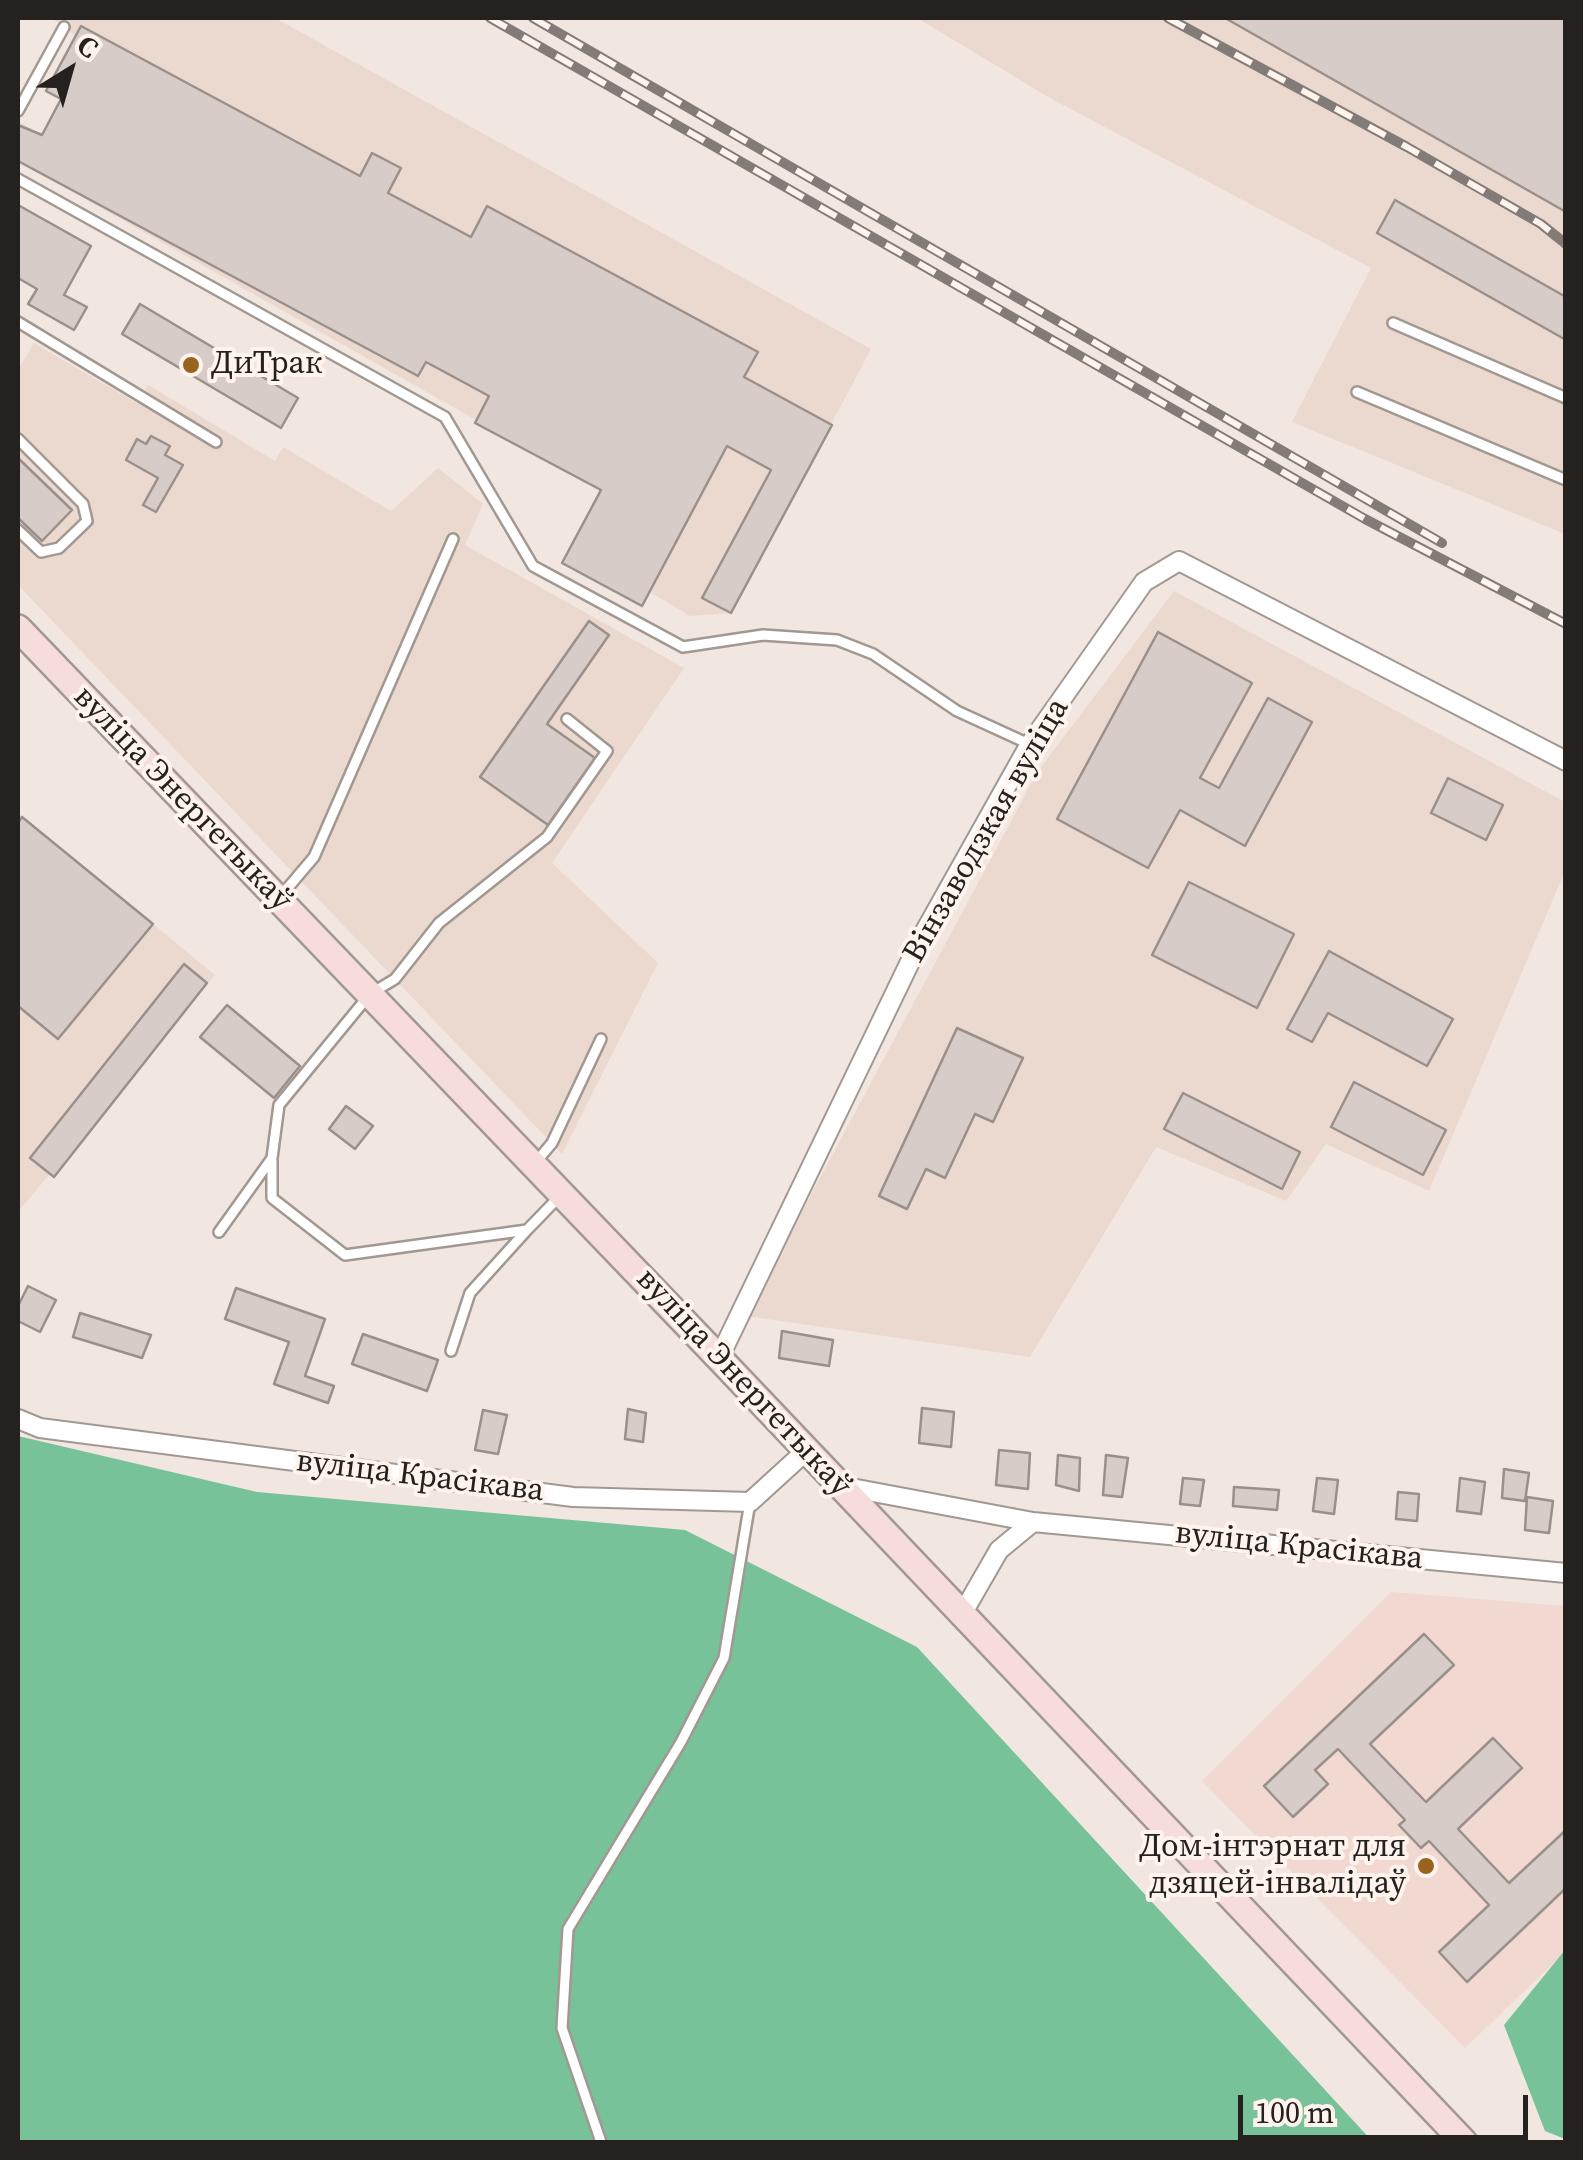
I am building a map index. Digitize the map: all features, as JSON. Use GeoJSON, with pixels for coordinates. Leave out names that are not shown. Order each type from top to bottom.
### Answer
{"type":"FeatureCollection","features":[{"type":"Feature","properties":{"kind":"main road","name":"вуліца Энергетыкаў"},"geometry":{"type":"LineString","coordinates":[[18,628],[1464,2142]]}},
{"type":"Feature","properties":{"kind":"street","name":"Вінзаводзкая вуліца"},"geometry":{"type":"LineString","coordinates":[[719,1358],[924,933],[1030,744],[1144,582],[1179,561],[1566,761]]}},
{"type":"Feature","properties":{"kind":"street","name":"вуліца Красікава"},"geometry":{"type":"LineString","coordinates":[[18,1419],[60,1430],[573,1497],[750,1502]]}},
{"type":"Feature","properties":{"kind":"street"},"geometry":{"type":"LineString","coordinates":[[750,1502],[807,1450]]}},
{"type":"Feature","properties":{"kind":"street","name":"вуліца Красікава"},"geometry":{"type":"LineString","coordinates":[[840,1486],[1033,1522],[1566,1573]]}},
{"type":"Feature","properties":{"kind":"street"},"geometry":{"type":"LineString","coordinates":[[961,1616],[999,1550],[1033,1522]]}},
{"type":"Feature","properties":{"kind":"lane"},"geometry":{"type":"LineString","coordinates":[[18,110],[64,27]]}},
{"type":"Feature","properties":{"kind":"lane"},"geometry":{"type":"LineString","coordinates":[[18,179],[445,417],[533,566],[683,647],[762,636],[836,640],[873,654],[957,711],[1030,744]]}},
{"type":"Feature","properties":{"kind":"lane"},"geometry":{"type":"LineString","coordinates":[[18,322],[216,442]]}},
{"type":"Feature","properties":{"kind":"lane"},"geometry":{"type":"LineString","coordinates":[[1393,323],[1566,398]]}},
{"type":"Feature","properties":{"kind":"lane"},"geometry":{"type":"LineString","coordinates":[[1357,392],[1566,480]]}},
{"type":"Feature","properties":{"kind":"lane"},"geometry":{"type":"LineString","coordinates":[[18,439],[82,504],[88,521],[59,548],[41,552],[18,530]]}},
{"type":"Feature","properties":{"kind":"lane"},"geometry":{"type":"LineString","coordinates":[[278,899],[314,857],[453,539]]}},
{"type":"Feature","properties":{"kind":"lane"},"geometry":{"type":"LineString","coordinates":[[527,1230],[345,1255],[272,1198],[272,1158],[279,1106],[370,994],[395,979],[439,922],[548,837],[607,750],[567,719]]}},
{"type":"Feature","properties":{"kind":"lane"},"geometry":{"type":"LineString","coordinates":[[534,1164],[552,1143],[601,1039]]}},
{"type":"Feature","properties":{"kind":"lane"},"geometry":{"type":"LineString","coordinates":[[219,1232],[272,1158]]}},
{"type":"Feature","properties":{"kind":"lane"},"geometry":{"type":"LineString","coordinates":[[451,1351],[470,1293],[562,1194]]}},
{"type":"Feature","properties":{"kind":"lane"},"geometry":{"type":"LineString","coordinates":[[601,2142],[562,2028],[568,1929],[680,1742],[724,1658],[750,1502]]}},
{"type":"Feature","properties":{"kind":"shaded area"},"geometry":{"type":"Polygon","coordinates":[[[51,18],[275,18],[871,349],[731,613],[690,616],[650,592],[642,606],[562,563],[600,490],[18,161],[19,122],[42,135],[61,99],[46,91],[76,36],[51,18]]]}},
{"type":"Feature","properties":{"kind":"shaded area"},"geometry":{"type":"Polygon","coordinates":[[[917,18],[1565,18],[1565,534],[1292,422],[1371,268],[1050,98],[917,18]]]}},
{"type":"Feature","properties":{"kind":"shaded area"},"geometry":{"type":"Polygon","coordinates":[[[34,343],[138,404],[148,385],[275,461],[283,447],[391,511],[438,468],[483,504],[465,545],[684,668],[552,863],[658,963],[562,1154],[18,585],[18,370],[34,343]]]}},
{"type":"Feature","properties":{"kind":"shaded area"},"geometry":{"type":"Polygon","coordinates":[[[1174,591],[1565,802],[1565,871],[1429,1191],[1326,1144],[1286,1201],[1156,1147],[1030,1357],[746,1316],[1038,771],[1174,591]]]}},
{"type":"Feature","properties":{"kind":"shaded area"},"geometry":{"type":"Polygon","coordinates":[[[18,813],[215,975],[18,1212],[18,813]]]}},
{"type":"Feature","properties":{"kind":"shaded area","name":"Дом-інтэрнат для дзяцей-інвалідаў"},"geometry":{"type":"Polygon","coordinates":[[[1391,1592],[1565,1606],[1565,1952],[1465,2048],[1202,1781],[1391,1592]]]}},
{"type":"Feature","properties":{"kind":"green space"},"geometry":{"type":"Polygon","coordinates":[[[18,1436],[257,1492],[685,1530],[917,1647],[1373,2142],[18,2142],[18,1436]]]}},
{"type":"Feature","properties":{"kind":"green space"},"geometry":{"type":"Polygon","coordinates":[[[1565,1950],[1565,2139],[1545,2131],[1504,2025],[1565,1950]]]}},
{"type":"Feature","properties":{"kind":"building"},"geometry":{"type":"Polygon","coordinates":[[[1225,18],[1566,18],[1566,212],[1225,18]]]}},
{"type":"Feature","properties":{"kind":"building"},"geometry":{"type":"Polygon","coordinates":[[[81,26],[360,176],[372,153],[401,168],[388,193],[471,237],[487,206],[758,352],[744,377],[832,425],[731,613],[702,598],[771,470],[727,446],[642,606],[562,563],[601,490],[475,423],[489,396],[426,362],[418,376],[18,161],[18,125],[42,135],[61,99],[46,91],[81,26]]]}},
{"type":"Feature","properties":{"kind":"building"},"geometry":{"type":"Polygon","coordinates":[[[1395,200],[1566,297],[1566,340],[1377,233],[1395,200]]]}},
{"type":"Feature","properties":{"kind":"building"},"geometry":{"type":"Polygon","coordinates":[[[18,205],[91,246],[64,295],[87,307],[74,330],[28,304],[37,289],[18,278],[18,205]]]}},
{"type":"Feature","properties":{"kind":"building"},"geometry":{"type":"Polygon","coordinates":[[[140,304],[298,398],[281,428],[122,334],[140,304]]]}},
{"type":"Feature","properties":{"kind":"building"},"geometry":{"type":"Polygon","coordinates":[[[151,436],[170,446],[165,455],[183,465],[156,512],[143,505],[158,478],[126,460],[137,439],[146,444],[151,436]]]}},
{"type":"Feature","properties":{"kind":"building"},"geometry":{"type":"Polygon","coordinates":[[[18,458],[72,510],[42,541],[18,518],[18,458]]]}},
{"type":"Feature","properties":{"kind":"building"},"geometry":{"type":"Polygon","coordinates":[[[589,621],[609,635],[547,724],[595,758],[548,825],[480,777],[589,621]]]}},
{"type":"Feature","properties":{"kind":"building"},"geometry":{"type":"Polygon","coordinates":[[[1158,632],[1252,683],[1200,778],[1219,788],[1268,698],[1312,722],[1245,846],[1180,810],[1148,868],[1057,819],[1158,632]]]}},
{"type":"Feature","properties":{"kind":"building"},"geometry":{"type":"Polygon","coordinates":[[[1448,778],[1503,805],[1486,840],[1431,813],[1448,778]]]}},
{"type":"Feature","properties":{"kind":"building"},"geometry":{"type":"Polygon","coordinates":[[[22,817],[153,924],[58,1039],[18,1006],[18,823],[22,817]]]}},
{"type":"Feature","properties":{"kind":"building"},"geometry":{"type":"Polygon","coordinates":[[[1189,882],[1294,934],[1257,1008],[1152,955],[1189,882]]]}},
{"type":"Feature","properties":{"kind":"building"},"geometry":{"type":"Polygon","coordinates":[[[1329,951],[1453,1019],[1427,1066],[1328,1013],[1312,1042],[1287,1029],[1329,951]]]}},
{"type":"Feature","properties":{"kind":"building"},"geometry":{"type":"Polygon","coordinates":[[[184,964],[207,983],[54,1177],[30,1158],[184,964]]]}},
{"type":"Feature","properties":{"kind":"building"},"geometry":{"type":"Polygon","coordinates":[[[227,1005],[300,1066],[274,1098],[200,1037],[227,1005]]]}},
{"type":"Feature","properties":{"kind":"building"},"geometry":{"type":"Polygon","coordinates":[[[957,1028],[1023,1058],[993,1122],[975,1114],[945,1178],[926,1169],[907,1209],[879,1196],[957,1028]]]}},
{"type":"Feature","properties":{"kind":"building"},"geometry":{"type":"Polygon","coordinates":[[[1354,1082],[1446,1130],[1423,1175],[1331,1127],[1354,1082]]]}},
{"type":"Feature","properties":{"kind":"building"},"geometry":{"type":"Polygon","coordinates":[[[1183,1093],[1300,1152],[1282,1189],[1164,1129],[1183,1093]]]}},
{"type":"Feature","properties":{"kind":"building"},"geometry":{"type":"Polygon","coordinates":[[[346,1106],[373,1126],[355,1149],[329,1129],[346,1106]]]}},
{"type":"Feature","properties":{"kind":"building"},"geometry":{"type":"Polygon","coordinates":[[[28,1286],[56,1300],[40,1332],[18,1321],[18,1306],[28,1286]]]}},
{"type":"Feature","properties":{"kind":"building"},"geometry":{"type":"Polygon","coordinates":[[[236,1288],[325,1319],[305,1376],[334,1386],[328,1403],[274,1384],[289,1342],[225,1319],[236,1288]]]}},
{"type":"Feature","properties":{"kind":"building"},"geometry":{"type":"Polygon","coordinates":[[[80,1313],[151,1335],[142,1358],[73,1337],[80,1313]]]}},
{"type":"Feature","properties":{"kind":"building"},"geometry":{"type":"Polygon","coordinates":[[[782,1331],[833,1340],[829,1366],[779,1358],[782,1331]]]}},
{"type":"Feature","properties":{"kind":"building"},"geometry":{"type":"Polygon","coordinates":[[[363,1334],[438,1360],[427,1391],[352,1364],[363,1334]]]}},
{"type":"Feature","properties":{"kind":"building"},"geometry":{"type":"Polygon","coordinates":[[[922,1408],[954,1412],[951,1447],[919,1443],[922,1408]]]}},
{"type":"Feature","properties":{"kind":"building"},"geometry":{"type":"Polygon","coordinates":[[[628,1409],[646,1413],[643,1442],[625,1439],[628,1409]]]}},
{"type":"Feature","properties":{"kind":"building"},"geometry":{"type":"Polygon","coordinates":[[[483,1410],[507,1415],[498,1454],[475,1450],[483,1410]]]}},
{"type":"Feature","properties":{"kind":"building"},"geometry":{"type":"Polygon","coordinates":[[[999,1450],[1030,1453],[1028,1489],[996,1485],[999,1450]]]}},
{"type":"Feature","properties":{"kind":"building"},"geometry":{"type":"Polygon","coordinates":[[[1058,1455],[1080,1458],[1079,1491],[1056,1485],[1058,1455]]]}},
{"type":"Feature","properties":{"kind":"building"},"geometry":{"type":"Polygon","coordinates":[[[1106,1455],[1128,1458],[1122,1497],[1103,1495],[1106,1455]]]}},
{"type":"Feature","properties":{"kind":"building"},"geometry":{"type":"Polygon","coordinates":[[[1504,1469],[1529,1473],[1525,1501],[1502,1498],[1504,1469]]]}},
{"type":"Feature","properties":{"kind":"building"},"geometry":{"type":"Polygon","coordinates":[[[1183,1478],[1204,1480],[1200,1506],[1180,1504],[1183,1478]]]}},
{"type":"Feature","properties":{"kind":"building"},"geometry":{"type":"Polygon","coordinates":[[[1317,1478],[1338,1480],[1334,1514],[1313,1511],[1317,1478]]]}},
{"type":"Feature","properties":{"kind":"building"},"geometry":{"type":"Polygon","coordinates":[[[1460,1478],[1485,1482],[1481,1514],[1457,1511],[1460,1478]]]}},
{"type":"Feature","properties":{"kind":"building"},"geometry":{"type":"Polygon","coordinates":[[[1234,1487],[1279,1490],[1277,1510],[1233,1506],[1234,1487]]]}},
{"type":"Feature","properties":{"kind":"building"},"geometry":{"type":"Polygon","coordinates":[[[1398,1492],[1419,1494],[1417,1521],[1396,1519],[1398,1492]]]}},
{"type":"Feature","properties":{"kind":"building"},"geometry":{"type":"Polygon","coordinates":[[[1527,1497],[1553,1501],[1549,1533],[1525,1530],[1527,1497]]]}},
{"type":"Feature","properties":{"kind":"building"},"geometry":{"type":"Polygon","coordinates":[[[1424,1634],[1454,1665],[1370,1744],[1426,1802],[1493,1738],[1522,1768],[1458,1829],[1509,1883],[1566,1830],[1566,1888],[1467,1982],[1439,1952],[1489,1905],[1429,1841],[1421,1848],[1399,1825],[1405,1820],[1338,1749],[1315,1770],[1328,1784],[1293,1817],[1264,1786],[1424,1634]]]}},
{"type":"Feature","properties":{"kind":"railway"},"geometry":{"type":"LineString","coordinates":[[490,18],[1365,519],[1566,624]]}},
{"type":"Feature","properties":{"kind":"railway"},"geometry":{"type":"LineString","coordinates":[[533,18],[1442,543]]}},
{"type":"Feature","properties":{"kind":"railway"},"geometry":{"type":"LineString","coordinates":[[1168,18],[1407,147],[1541,224],[1566,244]]}},
{"type":"Feature","properties":{"kind":"place","name":"ДиТрак"},"geometry":{"type":"Point","coordinates":[191,365]}},
{"type":"Feature","properties":{"kind":"place","name":"Дом-інтэрнат для дзяцей-інвалідаў"},"geometry":{"type":"Point","coordinates":[1426,1866]}}]}
